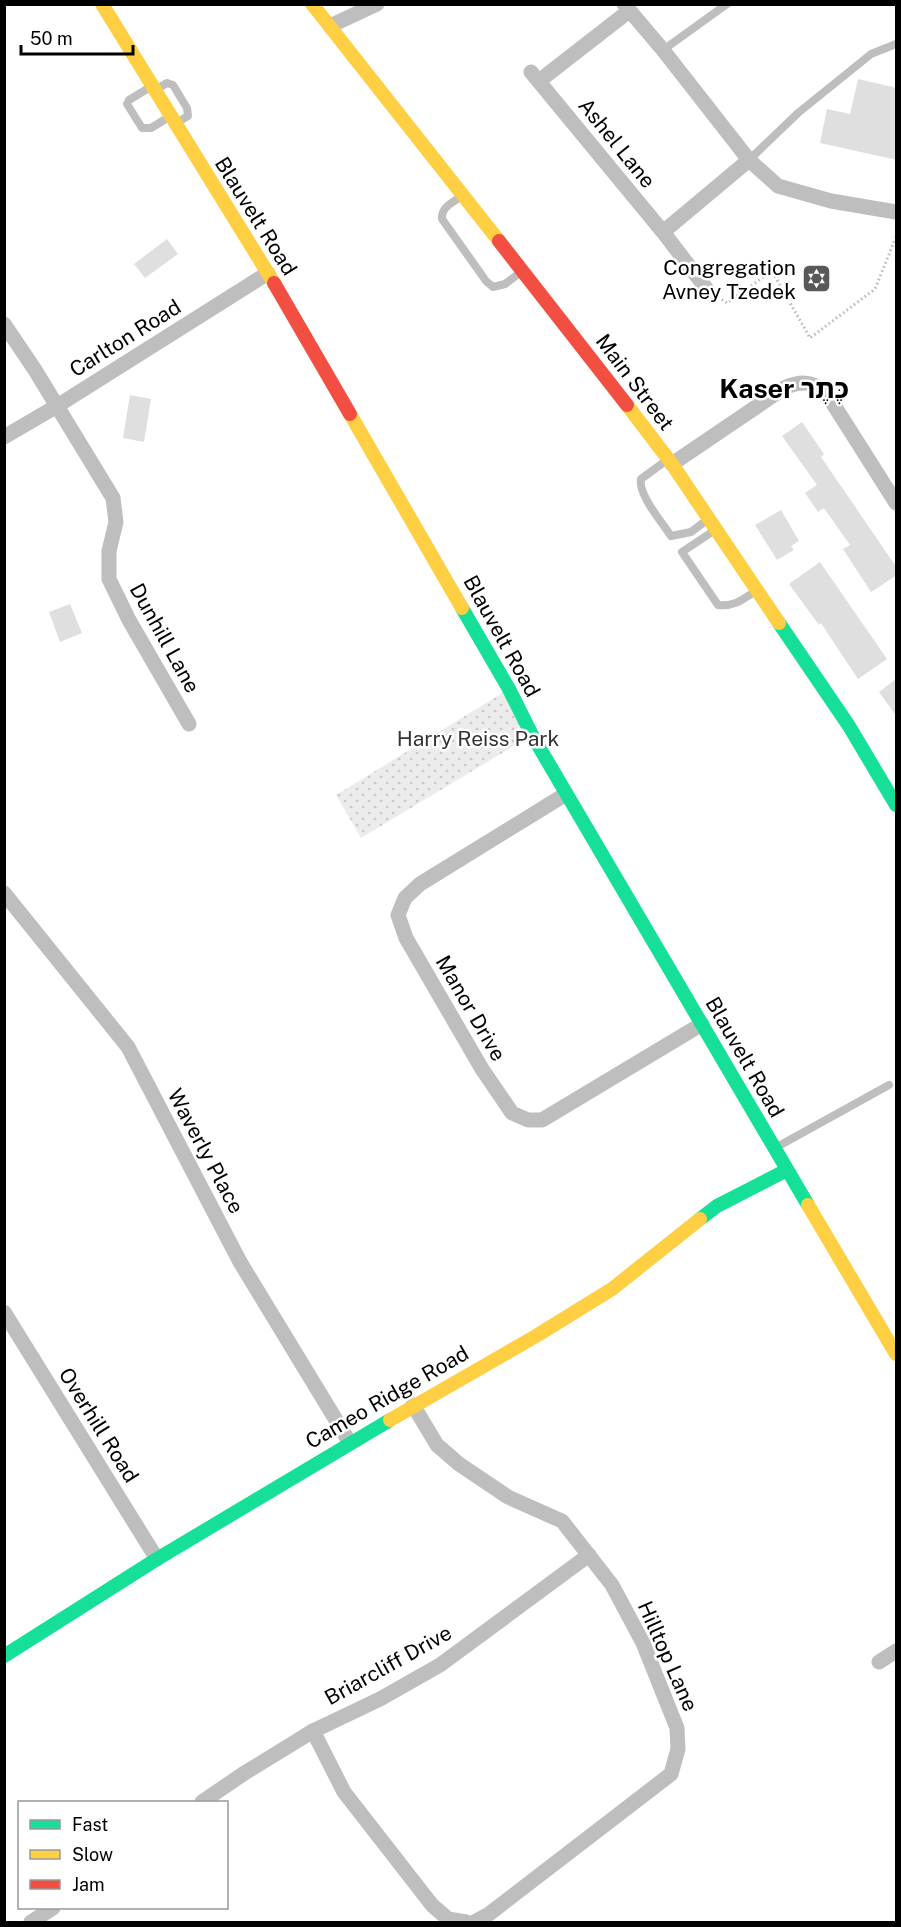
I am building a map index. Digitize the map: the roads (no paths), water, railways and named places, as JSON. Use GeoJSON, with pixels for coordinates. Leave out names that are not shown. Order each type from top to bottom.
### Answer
{"type":"FeatureCollection","features":[{"type":"Feature","properties":{"kind":"street","name":"Blauvelt Road"},"geometry":{"type":"LineString","coordinates":[[102,4],[268,273],[509,689],[566,794],[786,1170],[897,1354]]}},
{"type":"Feature","properties":{"kind":"street","name":"Main Street"},"geometry":{"type":"LineString","coordinates":[[312,4],[670,462],[849,726],[897,805]]}},
{"type":"Feature","properties":{"kind":"street"},"geometry":{"type":"LineString","coordinates":[[330,26],[377,4]]}},
{"type":"Feature","properties":{"kind":"street","name":"Ashel Lane"},"geometry":{"type":"LineString","coordinates":[[706,288],[535,76],[627,8],[749,160],[778,186],[831,201],[897,212]]}},
{"type":"Feature","properties":{"kind":"street"},"geometry":{"type":"LineString","coordinates":[[663,232],[749,160]]}},
{"type":"Feature","properties":{"kind":"street","name":"Carlton Road"},"geometry":{"type":"LineString","coordinates":[[4,437],[268,273]]}},
{"type":"Feature","properties":{"kind":"street","name":"Dunhill Lane"},"geometry":{"type":"LineString","coordinates":[[4,324],[112,498],[116,522],[109,551],[110,579],[129,620],[189,724]]}},
{"type":"Feature","properties":{"kind":"street"},"geometry":{"type":"LineString","coordinates":[[670,462],[784,388],[796,383],[807,382],[825,391],[897,503]]}},
{"type":"Feature","properties":{"kind":"street","name":"Manor Drive"},"geometry":{"type":"LineString","coordinates":[[566,794],[420,884],[405,898],[398,915],[406,938],[482,1069],[512,1113],[528,1120],[542,1120],[702,1024]]}},
{"type":"Feature","properties":{"kind":"street","name":"Waverly Place"},"geometry":{"type":"LineString","coordinates":[[4,893],[128,1047],[240,1262],[350,1443]]}},
{"type":"Feature","properties":{"kind":"street","name":"Cameo Ridge Road"},"geometry":{"type":"LineString","coordinates":[[4,1656],[157,1559],[413,1405],[536,1336],[612,1288],[717,1206],[786,1170]]}},
{"type":"Feature","properties":{"kind":"street","name":"Overhill Road"},"geometry":{"type":"LineString","coordinates":[[4,1312],[157,1559]]}},
{"type":"Feature","properties":{"kind":"street","name":"Hilltop Lane"},"geometry":{"type":"LineString","coordinates":[[413,1405],[437,1445],[459,1464],[508,1497],[562,1521],[612,1585],[643,1643],[677,1728],[678,1749],[670,1774],[489,1914],[474,1923]]}},
{"type":"Feature","properties":{"kind":"street","name":"Briarcliff Drive"},"geometry":{"type":"LineString","coordinates":[[205,1801],[243,1774],[313,1731],[380,1699],[440,1665],[589,1555]]}},
{"type":"Feature","properties":{"kind":"street"},"geometry":{"type":"LineString","coordinates":[[879,1662],[897,1651]]}},
{"type":"Feature","properties":{"kind":"street"},"geometry":{"type":"LineString","coordinates":[[313,1731],[344,1792],[432,1905],[448,1919],[466,1923]]}},
{"type":"Feature","properties":{"kind":"street"},"geometry":{"type":"LineString","coordinates":[[31,1923],[52,1909]]}},
{"type":"Feature","properties":{"kind":"lane"},"geometry":{"type":"LineString","coordinates":[[663,50],[727,4]]}},
{"type":"Feature","properties":{"kind":"lane"},"geometry":{"type":"LineString","coordinates":[[749,160],[798,113],[871,54],[897,44]]}},
{"type":"Feature","properties":{"kind":"lane"},"geometry":{"type":"LineString","coordinates":[[153,88],[129,100],[127,104],[142,128],[151,128],[172,120]]}},
{"type":"Feature","properties":{"kind":"lane"},"geometry":{"type":"LineString","coordinates":[[463,195],[445,208],[442,219],[486,281],[493,287],[505,284],[522,271]]}},
{"type":"Feature","properties":{"kind":"lane"},"geometry":{"type":"LineString","coordinates":[[670,462],[641,479],[640,486],[645,498],[671,536],[712,524]]}},
{"type":"Feature","properties":{"kind":"lane"},"geometry":{"type":"LineString","coordinates":[[712,524],[682,552],[712,597],[718,605],[728,606],[738,603],[757,590]]}},
{"type":"Feature","properties":{"kind":"lane"},"geometry":{"type":"LineString","coordinates":[[774,1148],[889,1085]]}},
{"type":"Feature","properties":{"kind":"place","name":"Congregation Avney Tzedek"},"geometry":{"type":"Point","coordinates":[817,279]}},
{"type":"Feature","properties":{"kind":"district","name":"Kaser כֶּתֶר"},"geometry":{"type":"Point","coordinates":[784,388]}},
{"type":"Feature","properties":{"kind":"park label","name":"Harry Reiss Park"},"geometry":{"type":"Point","coordinates":[478,738]}}]}
